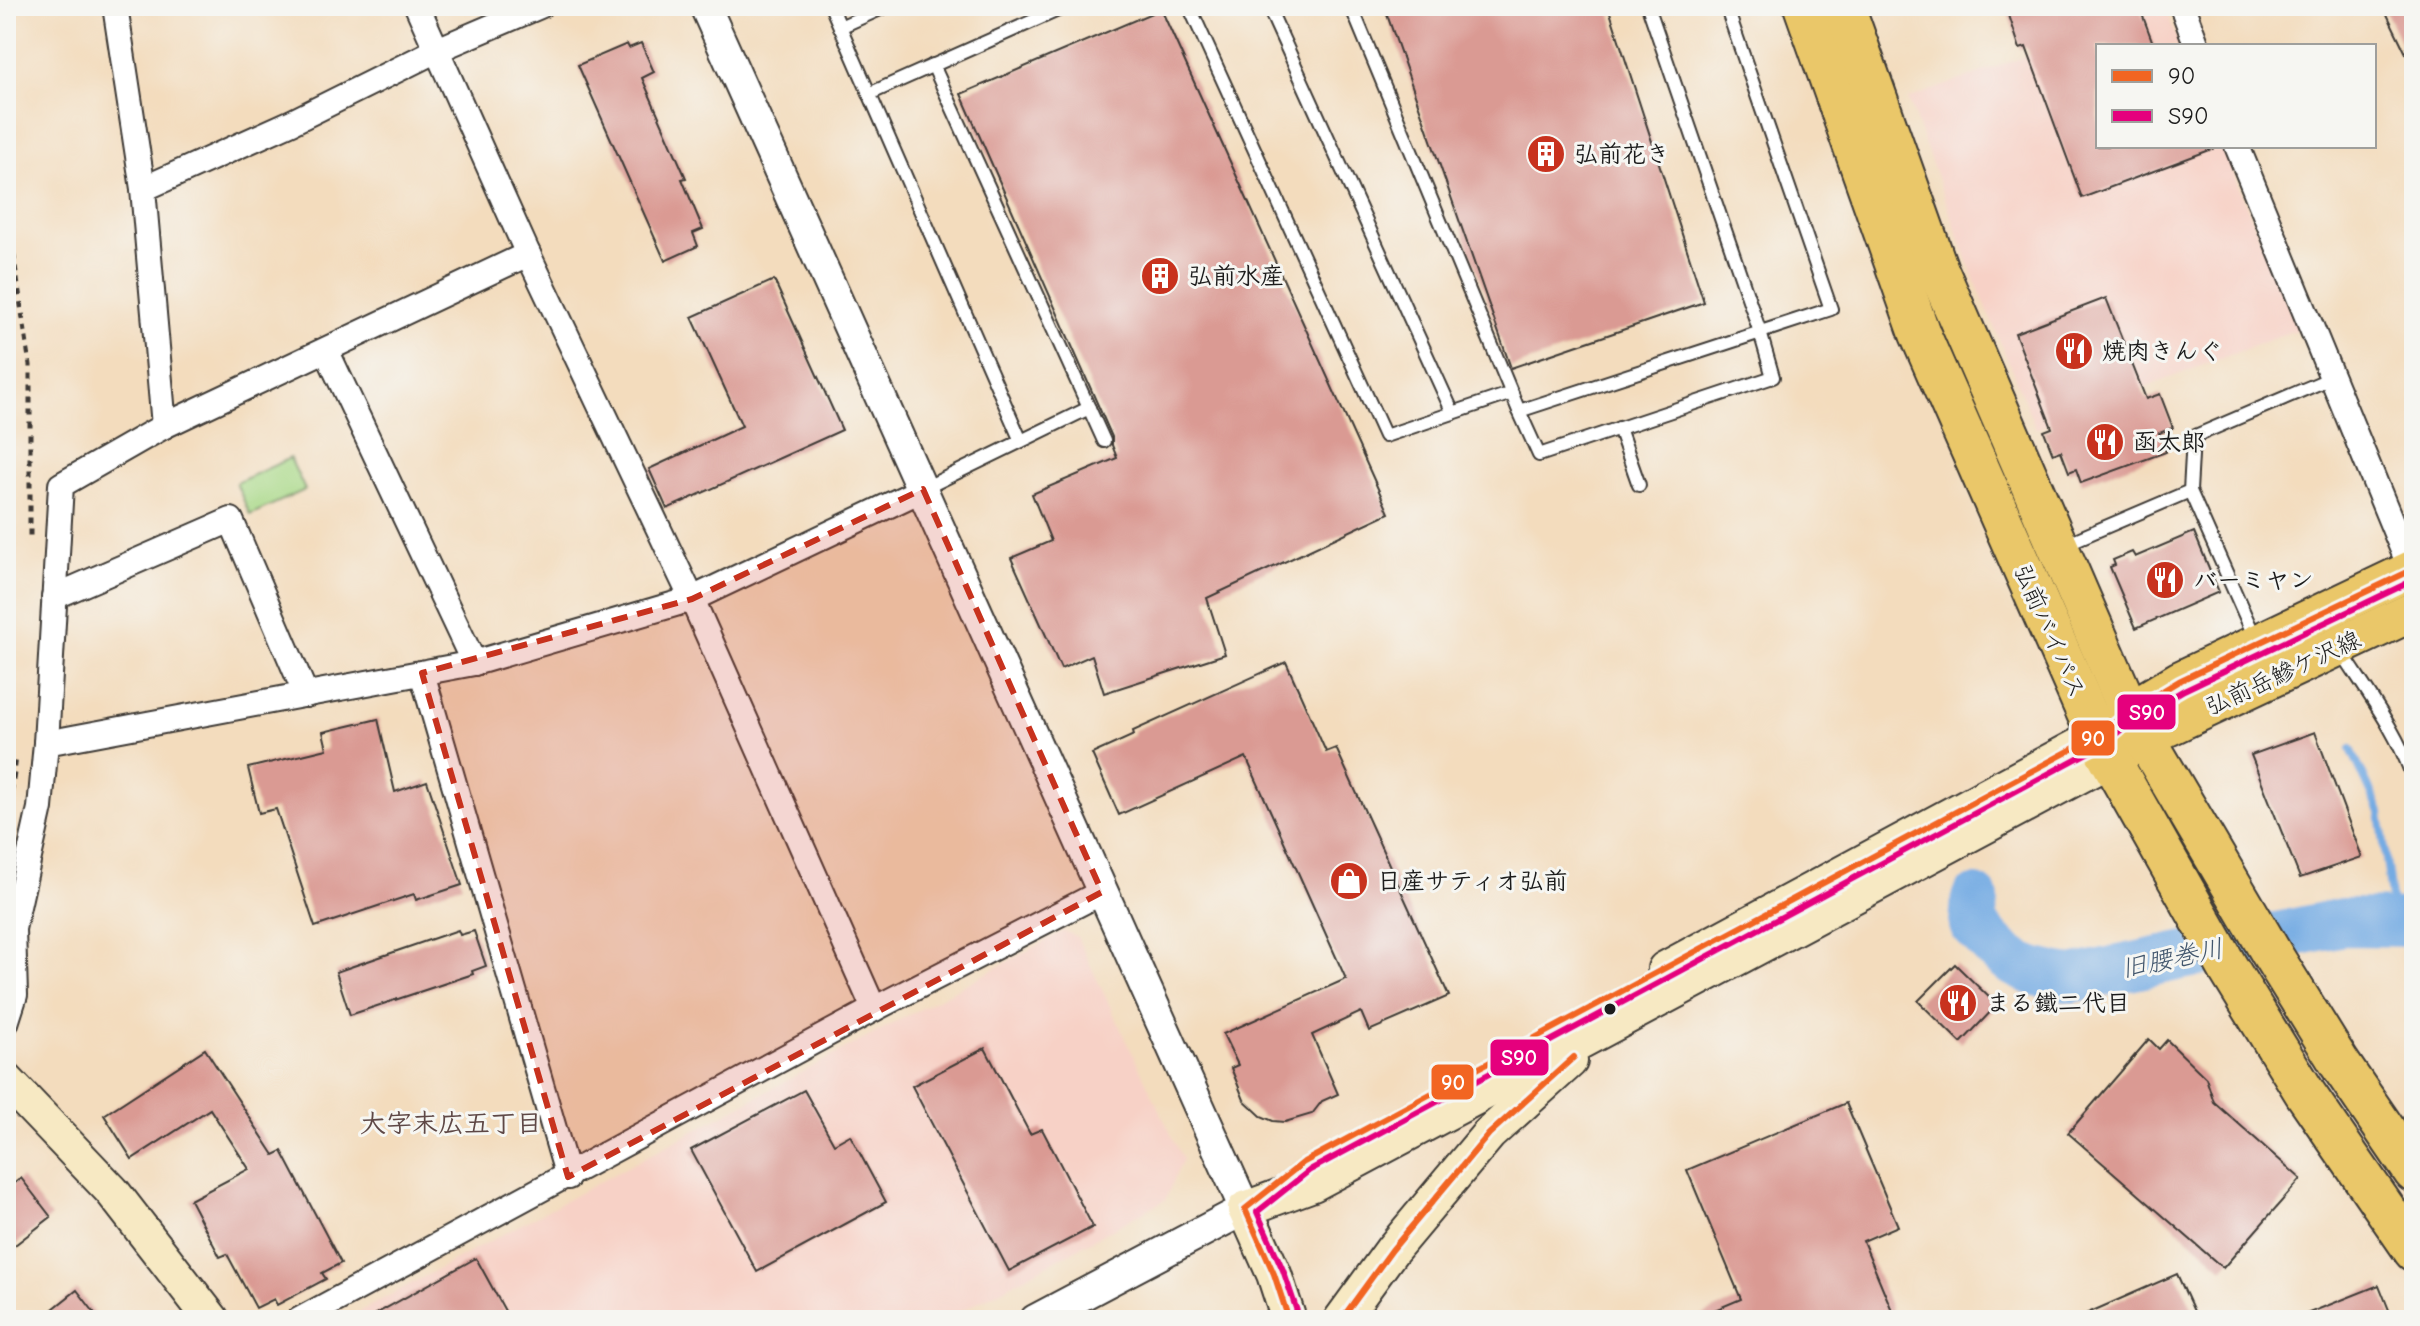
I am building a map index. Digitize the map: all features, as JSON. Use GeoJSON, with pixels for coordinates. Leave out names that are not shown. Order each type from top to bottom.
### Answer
{"type":"FeatureCollection","features":[{"type":"Feature","properties":{"kind":"highway","name":"弘前バイパス"},"geometry":{"type":"LineString","coordinates":[[1804,6],[1920,334],[2104,748],[2195,912],[2305,1093],[2414,1251]]}},
{"type":"Feature","properties":{"kind":"highway","name":"弘前バイパス"},"geometry":{"type":"LineString","coordinates":[[1844,6],[1938,270],[2136,724],[2340,1064],[2414,1172]]}},
{"type":"Feature","properties":{"kind":"main road"},"geometry":{"type":"LineString","coordinates":[[2136,724],[2179,681],[2413,570]]}},
{"type":"Feature","properties":{"kind":"main road","name":"弘前岳鰺ケ沢線"},"geometry":{"type":"LineString","coordinates":[[2104,748],[2136,724],[2338,646],[2414,611]]}},
{"type":"Feature","properties":{"kind":"main road"},"geometry":{"type":"LineString","coordinates":[[1245,1209],[1313,1184],[1609,1027],[2104,748]]}},
{"type":"Feature","properties":{"kind":"main road"},"geometry":{"type":"LineString","coordinates":[[1245,1209],[1304,1162],[2104,748]]}},
{"type":"Feature","properties":{"kind":"main road"},"geometry":{"type":"LineString","coordinates":[[1341,1320],[1392,1250],[1489,1134],[1609,1027]]}},
{"type":"Feature","properties":{"kind":"main road"},"geometry":{"type":"LineString","coordinates":[[6,1080],[112,1191],[212,1320]]}},
{"type":"Feature","properties":{"kind":"main road"},"geometry":{"type":"LineString","coordinates":[[1245,1209],[1274,1274],[1289,1320]]}},
{"type":"Feature","properties":{"kind":"street"},"geometry":{"type":"LineString","coordinates":[[115,6],[143,189],[164,426]]}},
{"type":"Feature","properties":{"kind":"street"},"geometry":{"type":"LineString","coordinates":[[417,6],[528,254],[692,599],[874,1009]]}},
{"type":"Feature","properties":{"kind":"street"},"geometry":{"type":"LineString","coordinates":[[143,189],[292,122],[437,50],[540,6]]}},
{"type":"Feature","properties":{"kind":"street"},"geometry":{"type":"LineString","coordinates":[[705,6],[1245,1209],[1035,1320]]}},
{"type":"Feature","properties":{"kind":"street"},"geometry":{"type":"LineString","coordinates":[[2182,6],[2196,44]]}},
{"type":"Feature","properties":{"kind":"street"},"geometry":{"type":"LineString","coordinates":[[2238,148],[2413,570]]}},
{"type":"Feature","properties":{"kind":"street"},"geometry":{"type":"LineString","coordinates":[[6,1023],[15,995],[13,929],[40,808],[61,485],[164,426],[528,254]]}},
{"type":"Feature","properties":{"kind":"street"},"geometry":{"type":"LineString","coordinates":[[326,350],[474,663]]}},
{"type":"Feature","properties":{"kind":"street"},"geometry":{"type":"LineString","coordinates":[[46,743],[474,663],[692,599],[923,489]]}},
{"type":"Feature","properties":{"kind":"street"},"geometry":{"type":"LineString","coordinates":[[54,597],[231,520],[306,695]]}},
{"type":"Feature","properties":{"kind":"street"},"geometry":{"type":"LineString","coordinates":[[422,673],[568,1177]]}},
{"type":"Feature","properties":{"kind":"street"},"geometry":{"type":"LineString","coordinates":[[299,1320],[874,1009],[1102,892]]}},
{"type":"Feature","properties":{"kind":"lane"},"geometry":{"type":"LineString","coordinates":[[831,6],[1021,441]]}},
{"type":"Feature","properties":{"kind":"lane"},"geometry":{"type":"LineString","coordinates":[[840,27],[887,6]]}},
{"type":"Feature","properties":{"kind":"lane"},"geometry":{"type":"LineString","coordinates":[[869,94],[1067,6]]}},
{"type":"Feature","properties":{"kind":"lane"},"geometry":{"type":"LineString","coordinates":[[1189,6],[1385,436],[1512,393]]}},
{"type":"Feature","properties":{"kind":"lane"},"geometry":{"type":"LineString","coordinates":[[1268,6],[1453,413]]}},
{"type":"Feature","properties":{"kind":"lane"},"geometry":{"type":"LineString","coordinates":[[1351,6],[1539,455],[1773,377],[1648,6]]}},
{"type":"Feature","properties":{"kind":"lane"},"geometry":{"type":"LineString","coordinates":[[1519,411],[1831,309],[1726,6]]}},
{"type":"Feature","properties":{"kind":"lane"},"geometry":{"type":"LineString","coordinates":[[933,65],[1104,441]]}},
{"type":"Feature","properties":{"kind":"lane"},"geometry":{"type":"LineString","coordinates":[[2257,643],[2190,491],[2193,437],[2331,378]]}},
{"type":"Feature","properties":{"kind":"lane"},"geometry":{"type":"LineString","coordinates":[[923,489],[1089,408]]}},
{"type":"Feature","properties":{"kind":"lane"},"geometry":{"type":"LineString","coordinates":[[1619,428],[1639,485]]}},
{"type":"Feature","properties":{"kind":"lane"},"geometry":{"type":"LineString","coordinates":[[2058,548],[2190,491]]}},
{"type":"Feature","properties":{"kind":"lane"},"geometry":{"type":"LineString","coordinates":[[2318,615],[2383,715],[2414,781]]}},
{"type":"Feature","properties":{"kind":"path"},"geometry":{"type":"LineString","coordinates":[[6,183],[10,255],[30,365],[30,537]]}},
{"type":"Feature","properties":{"kind":"path"},"geometry":{"type":"LineString","coordinates":[[6,836],[18,745]]}},
{"type":"Feature","properties":{"kind":"path"},"geometry":{"type":"LineString","coordinates":[[6,759],[16,759]]}},
{"type":"Feature","properties":{"kind":"highlighted area"},"geometry":{"type":"Polygon","coordinates":[[[923,489],[1102,892],[568,1177],[422,673],[692,599],[923,489]]]}},
{"type":"Feature","properties":{"kind":"shaded area"},"geometry":{"type":"Polygon","coordinates":[[[2164,6],[2179,44],[2096,44],[2096,148],[2223,148],[2298,329],[2036,429],[1976,283],[1908,99],[2164,6]]]}},
{"type":"Feature","properties":{"kind":"shaded area"},"geometry":{"type":"Polygon","coordinates":[[[1064,931],[1077,937],[1183,1159],[1165,1200],[1009,1286],[943,1320],[344,1320],[1064,931]]]}},
{"type":"Feature","properties":{"kind":"green space"},"geometry":{"type":"Polygon","coordinates":[[[290,458],[305,490],[250,515],[236,483],[290,458]]]}},
{"type":"Feature","properties":{"kind":"building","name":"弘前花き"},"geometry":{"type":"Polygon","coordinates":[[[1384,6],[1608,6],[1704,302],[1511,368],[1384,6]]]}},
{"type":"Feature","properties":{"kind":"building"},"geometry":{"type":"Polygon","coordinates":[[[2006,6],[2139,6],[2153,44],[2096,44],[2096,148],[2215,148],[2082,198],[2026,47],[2020,49],[2006,6]]]}},
{"type":"Feature","properties":{"kind":"building"},"geometry":{"type":"Polygon","coordinates":[[[2383,6],[2414,6],[2414,70],[2383,6]]]}},
{"type":"Feature","properties":{"kind":"building","name":"弘前水産"},"geometry":{"type":"Polygon","coordinates":[[[1161,9],[1389,513],[1207,598],[1225,654],[1104,693],[1092,655],[1061,669],[1011,558],[1051,541],[1032,494],[1117,458],[1112,437],[961,94],[1161,9]]]}},
{"type":"Feature","properties":{"kind":"building"},"geometry":{"type":"Polygon","coordinates":[[[641,43],[654,72],[642,78],[686,178],[682,179],[703,229],[693,233],[698,246],[665,261],[578,65],[627,44],[629,48],[641,43]]]}},
{"type":"Feature","properties":{"kind":"building"},"geometry":{"type":"Polygon","coordinates":[[[774,280],[842,430],[667,509],[649,469],[742,426],[692,317],[774,280]]]}},
{"type":"Feature","properties":{"kind":"building"},"geometry":{"type":"Polygon","coordinates":[[[2106,298],[2146,399],[2160,394],[2173,428],[2159,433],[2166,452],[2081,483],[2076,469],[2069,472],[2061,451],[2053,454],[2044,431],[2052,428],[2015,333],[2106,298]]]}},
{"type":"Feature","properties":{"kind":"building","name":"バーミヤン"},"geometry":{"type":"Polygon","coordinates":[[[2194,532],[2219,592],[2136,628],[2110,567],[2115,565],[2113,560],[2132,552],[2135,557],[2194,532]]]}},
{"type":"Feature","properties":{"kind":"building","name":"日産サティオ弘前"},"geometry":{"type":"Polygon","coordinates":[[[1286,662],[1326,752],[1336,748],[1449,996],[1369,1031],[1361,1012],[1312,1035],[1338,1094],[1322,1101],[1312,1114],[1285,1122],[1261,1116],[1244,1100],[1231,1068],[1238,1065],[1223,1034],[1346,979],[1246,757],[1119,815],[1092,754],[1134,735],[1133,731],[1286,662]]]}},
{"type":"Feature","properties":{"kind":"building"},"geometry":{"type":"Polygon","coordinates":[[[378,719],[395,792],[427,781],[462,885],[416,900],[414,894],[315,927],[276,809],[259,813],[248,768],[327,749],[323,732],[378,719]]]}},
{"type":"Feature","properties":{"kind":"building"},"geometry":{"type":"Polygon","coordinates":[[[2315,732],[2362,857],[2300,878],[2251,755],[2315,732]]]}},
{"type":"Feature","properties":{"kind":"building"},"geometry":{"type":"Polygon","coordinates":[[[458,930],[460,935],[474,931],[486,966],[472,971],[473,974],[350,1015],[336,972],[458,930]]]}},
{"type":"Feature","properties":{"kind":"building","name":"まる鐵二代目"},"geometry":{"type":"Polygon","coordinates":[[[1955,964],[1997,1005],[1961,1043],[1918,1001],[1955,964]]]}},
{"type":"Feature","properties":{"kind":"building"},"geometry":{"type":"Polygon","coordinates":[[[2149,1039],[2159,1049],[2167,1040],[2206,1078],[2214,1102],[2301,1179],[2223,1268],[2068,1133],[2149,1039]]]}},
{"type":"Feature","properties":{"kind":"building"},"geometry":{"type":"Polygon","coordinates":[[[985,1048],[1030,1134],[1042,1129],[1093,1227],[1009,1271],[912,1086],[985,1048]]]}},
{"type":"Feature","properties":{"kind":"building"},"geometry":{"type":"Polygon","coordinates":[[[205,1049],[274,1155],[282,1151],[341,1263],[322,1273],[326,1279],[277,1305],[274,1299],[256,1308],[227,1254],[220,1257],[190,1200],[249,1169],[210,1109],[132,1159],[104,1115],[205,1049]]]}},
{"type":"Feature","properties":{"kind":"building"},"geometry":{"type":"Polygon","coordinates":[[[804,1090],[834,1144],[850,1135],[886,1202],[757,1272],[691,1150],[804,1090]]]}},
{"type":"Feature","properties":{"kind":"building"},"geometry":{"type":"Polygon","coordinates":[[[1846,1103],[1898,1226],[1863,1241],[1896,1320],[1691,1320],[1741,1299],[1687,1170],[1846,1103]]]}},
{"type":"Feature","properties":{"kind":"building"},"geometry":{"type":"Polygon","coordinates":[[[21,1178],[51,1217],[6,1252],[6,1190],[21,1178]]]}},
{"type":"Feature","properties":{"kind":"building"},"geometry":{"type":"Polygon","coordinates":[[[476,1258],[510,1320],[365,1320],[476,1258]]]}},
{"type":"Feature","properties":{"kind":"building"},"geometry":{"type":"Polygon","coordinates":[[[2177,1274],[2198,1320],[2072,1320],[2177,1274]]]}},
{"type":"Feature","properties":{"kind":"building"},"geometry":{"type":"Polygon","coordinates":[[[2379,1285],[2393,1320],[2294,1320],[2294,1319],[2379,1285]]]}},
{"type":"Feature","properties":{"kind":"building"},"geometry":{"type":"Polygon","coordinates":[[[77,1290],[100,1320],[39,1320],[77,1290]]]}},
{"type":"Feature","properties":{"kind":"waterway"},"geometry":{"type":"LineString","coordinates":[[2351,749],[2380,812],[2394,922]]}},
{"type":"Feature","properties":{"kind":"waterway","name":"旧腰巻川"},"geometry":{"type":"LineString","coordinates":[[1975,899],[1973,924],[2006,957],[2027,969],[2072,979],[2343,922],[2414,923]]}},
{"type":"Feature","properties":{"kind":"transit line","name":"90"},"geometry":{"type":"LineString","coordinates":[[1289,1320],[1274,1274],[1245,1209],[1304,1162],[2097,736],[2129,711],[2179,681],[2414,569]]}},
{"type":"Feature","properties":{"kind":"transit line","name":"S90"},"geometry":{"type":"LineString","coordinates":[[1299,1317],[1283,1270],[1257,1212],[1310,1170],[2102,745],[2135,719],[2184,690],[2414,580]]}},
{"type":"Feature","properties":{"kind":"transit line","name":"90"},"geometry":{"type":"LineString","coordinates":[[1341,1320],[1392,1250],[1489,1134],[1574,1057]]}},
{"type":"Feature","properties":{"kind":"place","name":"弘前花き"},"geometry":{"type":"Point","coordinates":[1546,154]}},
{"type":"Feature","properties":{"kind":"place","name":"弘前水産"},"geometry":{"type":"Point","coordinates":[1160,276]}},
{"type":"Feature","properties":{"kind":"place","name":"焼肉きんぐ"},"geometry":{"type":"Point","coordinates":[2074,351]}},
{"type":"Feature","properties":{"kind":"place","name":"函太郎"},"geometry":{"type":"Point","coordinates":[2105,442]}},
{"type":"Feature","properties":{"kind":"place","name":"バーミヤン"},"geometry":{"type":"Point","coordinates":[2165,580]}},
{"type":"Feature","properties":{"kind":"place","name":"日産サティオ弘前"},"geometry":{"type":"Point","coordinates":[1349,881]}},
{"type":"Feature","properties":{"kind":"place","name":"まる鐵二代目"},"geometry":{"type":"Point","coordinates":[1958,1003]}},
{"type":"Feature","properties":{"kind":"district","name":"大字末広五丁目"},"geometry":{"type":"Point","coordinates":[451,1123]}}]}
